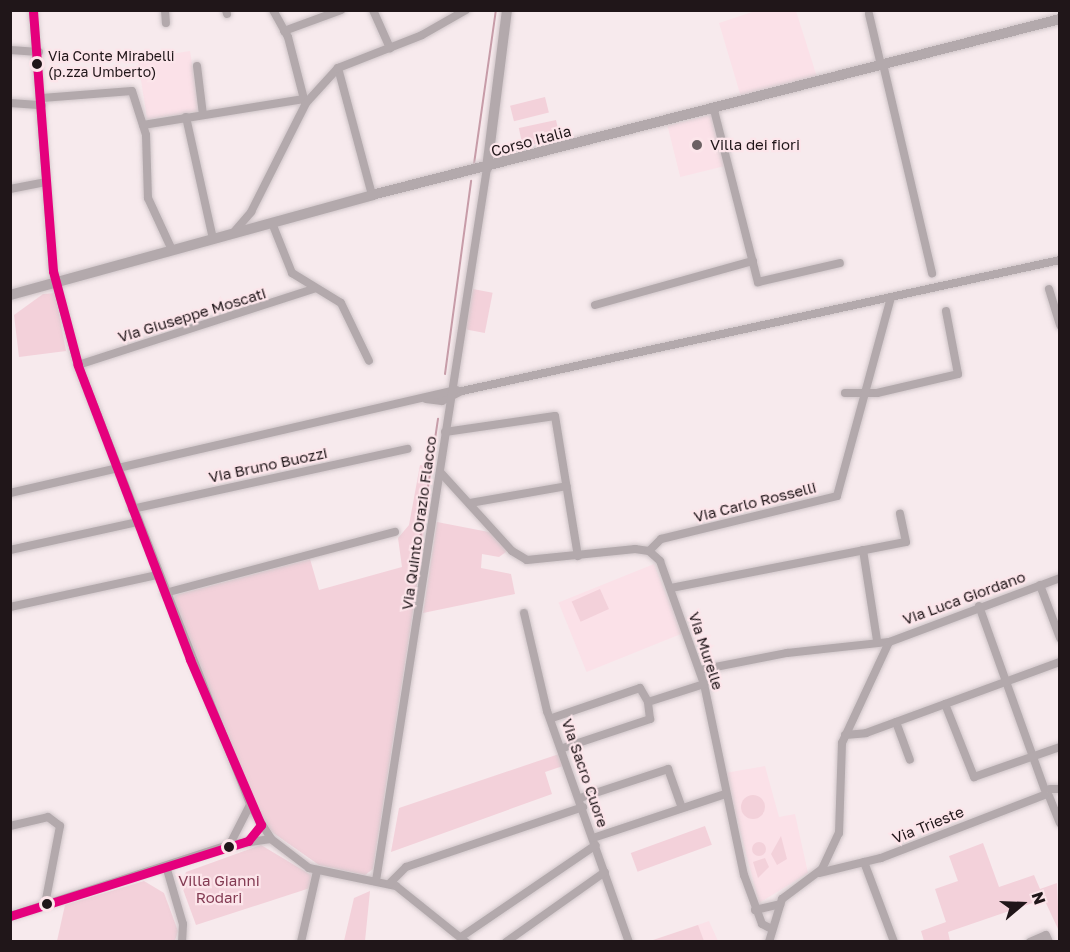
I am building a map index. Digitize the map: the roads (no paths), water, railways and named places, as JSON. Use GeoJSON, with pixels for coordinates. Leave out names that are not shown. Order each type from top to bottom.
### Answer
{"type":"FeatureCollection","features":[{"type":"Feature","properties":{"kind":"street"},"geometry":{"type":"LineString","coordinates":[[33,10],[39,52],[45,182],[56,284],[78,365],[157,575],[250,805],[271,839],[317,871],[389,884],[463,939],[595,841],[725,794]]}},
{"type":"Feature","properties":{"kind":"street"},"geometry":{"type":"LineString","coordinates":[[165,10],[166,22]]}},
{"type":"Feature","properties":{"kind":"street"},"geometry":{"type":"LineString","coordinates":[[273,10],[284,31],[305,101]]}},
{"type":"Feature","properties":{"kind":"street"},"geometry":{"type":"LineString","coordinates":[[284,31],[342,10]]}},
{"type":"Feature","properties":{"kind":"street"},"geometry":{"type":"LineString","coordinates":[[373,10],[390,48]]}},
{"type":"Feature","properties":{"kind":"street"},"geometry":{"type":"LineString","coordinates":[[233,233],[251,212],[305,101],[339,68],[390,48],[466,10]]}},
{"type":"Feature","properties":{"kind":"street"},"geometry":{"type":"LineString","coordinates":[[487,168],[507,10]]}},
{"type":"Feature","properties":{"kind":"street"},"geometry":{"type":"LineString","coordinates":[[869,14],[932,273]]}},
{"type":"Feature","properties":{"kind":"street","name":"Corso Italia"},"geometry":{"type":"LineString","coordinates":[[10,295],[372,195],[714,110],[1059,19]]}},
{"type":"Feature","properties":{"kind":"street"},"geometry":{"type":"LineString","coordinates":[[10,50],[39,52]]}},
{"type":"Feature","properties":{"kind":"street"},"geometry":{"type":"LineString","coordinates":[[197,66],[203,115]]}},
{"type":"Feature","properties":{"kind":"street"},"geometry":{"type":"LineString","coordinates":[[339,68],[372,195]]}},
{"type":"Feature","properties":{"kind":"street"},"geometry":{"type":"LineString","coordinates":[[10,104],[132,91],[143,125],[148,198],[172,250]]}},
{"type":"Feature","properties":{"kind":"street"},"geometry":{"type":"LineString","coordinates":[[143,125],[305,101]]}},
{"type":"Feature","properties":{"kind":"street"},"geometry":{"type":"LineString","coordinates":[[714,110],[758,282],[840,263]]}},
{"type":"Feature","properties":{"kind":"street"},"geometry":{"type":"LineString","coordinates":[[186,117],[213,238]]}},
{"type":"Feature","properties":{"kind":"street","name":"Via Quinto Orazio Flacco"},"geometry":{"type":"LineString","coordinates":[[376,881],[487,168]]}},
{"type":"Feature","properties":{"kind":"street"},"geometry":{"type":"LineString","coordinates":[[10,189],[45,182]]}},
{"type":"Feature","properties":{"kind":"street"},"geometry":{"type":"LineString","coordinates":[[272,222],[292,273],[314,289],[331,295],[350,316],[369,361]]}},
{"type":"Feature","properties":{"kind":"street"},"geometry":{"type":"LineString","coordinates":[[10,493],[118,471],[432,398],[451,398],[462,391],[1059,260]]}},
{"type":"Feature","properties":{"kind":"street"},"geometry":{"type":"LineString","coordinates":[[595,305],[753,261]]}},
{"type":"Feature","properties":{"kind":"street","name":"Via Giuseppe Moscati"},"geometry":{"type":"LineString","coordinates":[[78,365],[314,289]]}},
{"type":"Feature","properties":{"kind":"street"},"geometry":{"type":"LineString","coordinates":[[1049,289],[1059,325]]}},
{"type":"Feature","properties":{"kind":"street","name":"Via Carlo Rosselli"},"geometry":{"type":"LineString","coordinates":[[649,551],[661,539],[837,496],[891,297]]}},
{"type":"Feature","properties":{"kind":"street"},"geometry":{"type":"LineString","coordinates":[[845,393],[867,392],[958,374],[946,311]]}},
{"type":"Feature","properties":{"kind":"street"},"geometry":{"type":"LineString","coordinates":[[432,398],[452,388],[462,391]]}},
{"type":"Feature","properties":{"kind":"street"},"geometry":{"type":"LineString","coordinates":[[432,398],[448,415]]}},
{"type":"Feature","properties":{"kind":"street"},"geometry":{"type":"LineString","coordinates":[[445,432],[555,416],[578,556]]}},
{"type":"Feature","properties":{"kind":"street","name":"Via Bruno Buozzi"},"geometry":{"type":"LineString","coordinates":[[132,509],[408,449]]}},
{"type":"Feature","properties":{"kind":"street"},"geometry":{"type":"LineString","coordinates":[[441,473],[512,551],[539,562],[578,556],[649,551]]}},
{"type":"Feature","properties":{"kind":"street"},"geometry":{"type":"LineString","coordinates":[[470,503],[567,486]]}},
{"type":"Feature","properties":{"kind":"street"},"geometry":{"type":"LineString","coordinates":[[670,588],[906,542],[900,514]]}},
{"type":"Feature","properties":{"kind":"street"},"geometry":{"type":"LineString","coordinates":[[10,550],[137,522]]}},
{"type":"Feature","properties":{"kind":"street"},"geometry":{"type":"LineString","coordinates":[[165,593],[395,532]]}},
{"type":"Feature","properties":{"kind":"street"},"geometry":{"type":"LineString","coordinates":[[863,550],[877,640]]}},
{"type":"Feature","properties":{"kind":"street","name":"Via Murelle"},"geometry":{"type":"LineString","coordinates":[[649,551],[670,588],[700,670],[725,794],[754,907]]}},
{"type":"Feature","properties":{"kind":"street"},"geometry":{"type":"LineString","coordinates":[[10,607],[157,575]]}},
{"type":"Feature","properties":{"kind":"street","name":"Via Luca Giordano"},"geometry":{"type":"LineString","coordinates":[[780,904],[819,873],[843,814],[840,750],[889,642],[979,606],[1059,578]]}},
{"type":"Feature","properties":{"kind":"street"},"geometry":{"type":"LineString","coordinates":[[1040,585],[1059,638]]}},
{"type":"Feature","properties":{"kind":"street"},"geometry":{"type":"LineString","coordinates":[[979,606],[1042,780],[1050,791],[1059,823]]}},
{"type":"Feature","properties":{"kind":"street","name":"Via Sacro Cuore"},"geometry":{"type":"LineString","coordinates":[[524,613],[552,718],[629,942]]}},
{"type":"Feature","properties":{"kind":"street"},"geometry":{"type":"LineString","coordinates":[[700,670],[877,640],[889,642]]}},
{"type":"Feature","properties":{"kind":"street"},"geometry":{"type":"LineString","coordinates":[[845,735],[896,722],[1059,662]]}},
{"type":"Feature","properties":{"kind":"street"},"geometry":{"type":"LineString","coordinates":[[648,702],[704,684]]}},
{"type":"Feature","properties":{"kind":"street"},"geometry":{"type":"LineString","coordinates":[[552,718],[640,688],[648,702],[650,719],[563,748]]}},
{"type":"Feature","properties":{"kind":"street"},"geometry":{"type":"LineString","coordinates":[[945,704],[974,777],[1059,747]]}},
{"type":"Feature","properties":{"kind":"street"},"geometry":{"type":"LineString","coordinates":[[896,722],[910,760]]}},
{"type":"Feature","properties":{"kind":"street"},"geometry":{"type":"LineString","coordinates":[[389,884],[406,867],[668,769],[682,808]]}},
{"type":"Feature","properties":{"kind":"street","name":"Via Trieste"},"geometry":{"type":"LineString","coordinates":[[819,873],[864,862],[1050,791]]}},
{"type":"Feature","properties":{"kind":"street"},"geometry":{"type":"LineString","coordinates":[[229,844],[243,828],[250,805]]}},
{"type":"Feature","properties":{"kind":"street"},"geometry":{"type":"LineString","coordinates":[[10,826],[48,817],[60,826],[45,905]]}},
{"type":"Feature","properties":{"kind":"street"},"geometry":{"type":"LineString","coordinates":[[243,828],[261,825]]}},
{"type":"Feature","properties":{"kind":"street"},"geometry":{"type":"LineString","coordinates":[[248,841],[261,825]]}},
{"type":"Feature","properties":{"kind":"street"},"geometry":{"type":"LineString","coordinates":[[10,916],[229,844],[271,839]]}},
{"type":"Feature","properties":{"kind":"street"},"geometry":{"type":"LineString","coordinates":[[864,862],[894,942]]}},
{"type":"Feature","properties":{"kind":"street"},"geometry":{"type":"LineString","coordinates":[[166,866],[183,924],[182,942]]}},
{"type":"Feature","properties":{"kind":"street"},"geometry":{"type":"LineString","coordinates":[[301,942],[317,871]]}},
{"type":"Feature","properties":{"kind":"street"},"geometry":{"type":"LineString","coordinates":[[506,942],[605,872]]}},
{"type":"Feature","properties":{"kind":"street"},"geometry":{"type":"LineString","coordinates":[[754,907],[780,904],[770,928],[769,942]]}},
{"type":"Feature","properties":{"kind":"street"},"geometry":{"type":"LineString","coordinates":[[754,907],[770,928]]}},
{"type":"Feature","properties":{"kind":"street"},"geometry":{"type":"LineString","coordinates":[[1030,942],[1046,935],[1049,942]]}},
{"type":"Feature","properties":{"kind":"waterway"},"geometry":{"type":"LineString","coordinates":[[474,164],[496,10]]}},
{"type":"Feature","properties":{"kind":"waterway"},"geometry":{"type":"LineString","coordinates":[[445,374],[471,181]]}},
{"type":"Feature","properties":{"kind":"waterway"},"geometry":{"type":"LineString","coordinates":[[415,573],[438,419]]}},
{"type":"Feature","properties":{"kind":"place","name":"Via Conte Mirabelli (p.zza Umberto)"},"geometry":{"type":"Point","coordinates":[37,64]}},
{"type":"Feature","properties":{"kind":"place","name":"Villa dei fiori"},"geometry":{"type":"Point","coordinates":[697,145]}},
{"type":"Feature","properties":{"kind":"park label","name":"Villa Gianni Rodari"},"geometry":{"type":"Point","coordinates":[219,888]}}]}
